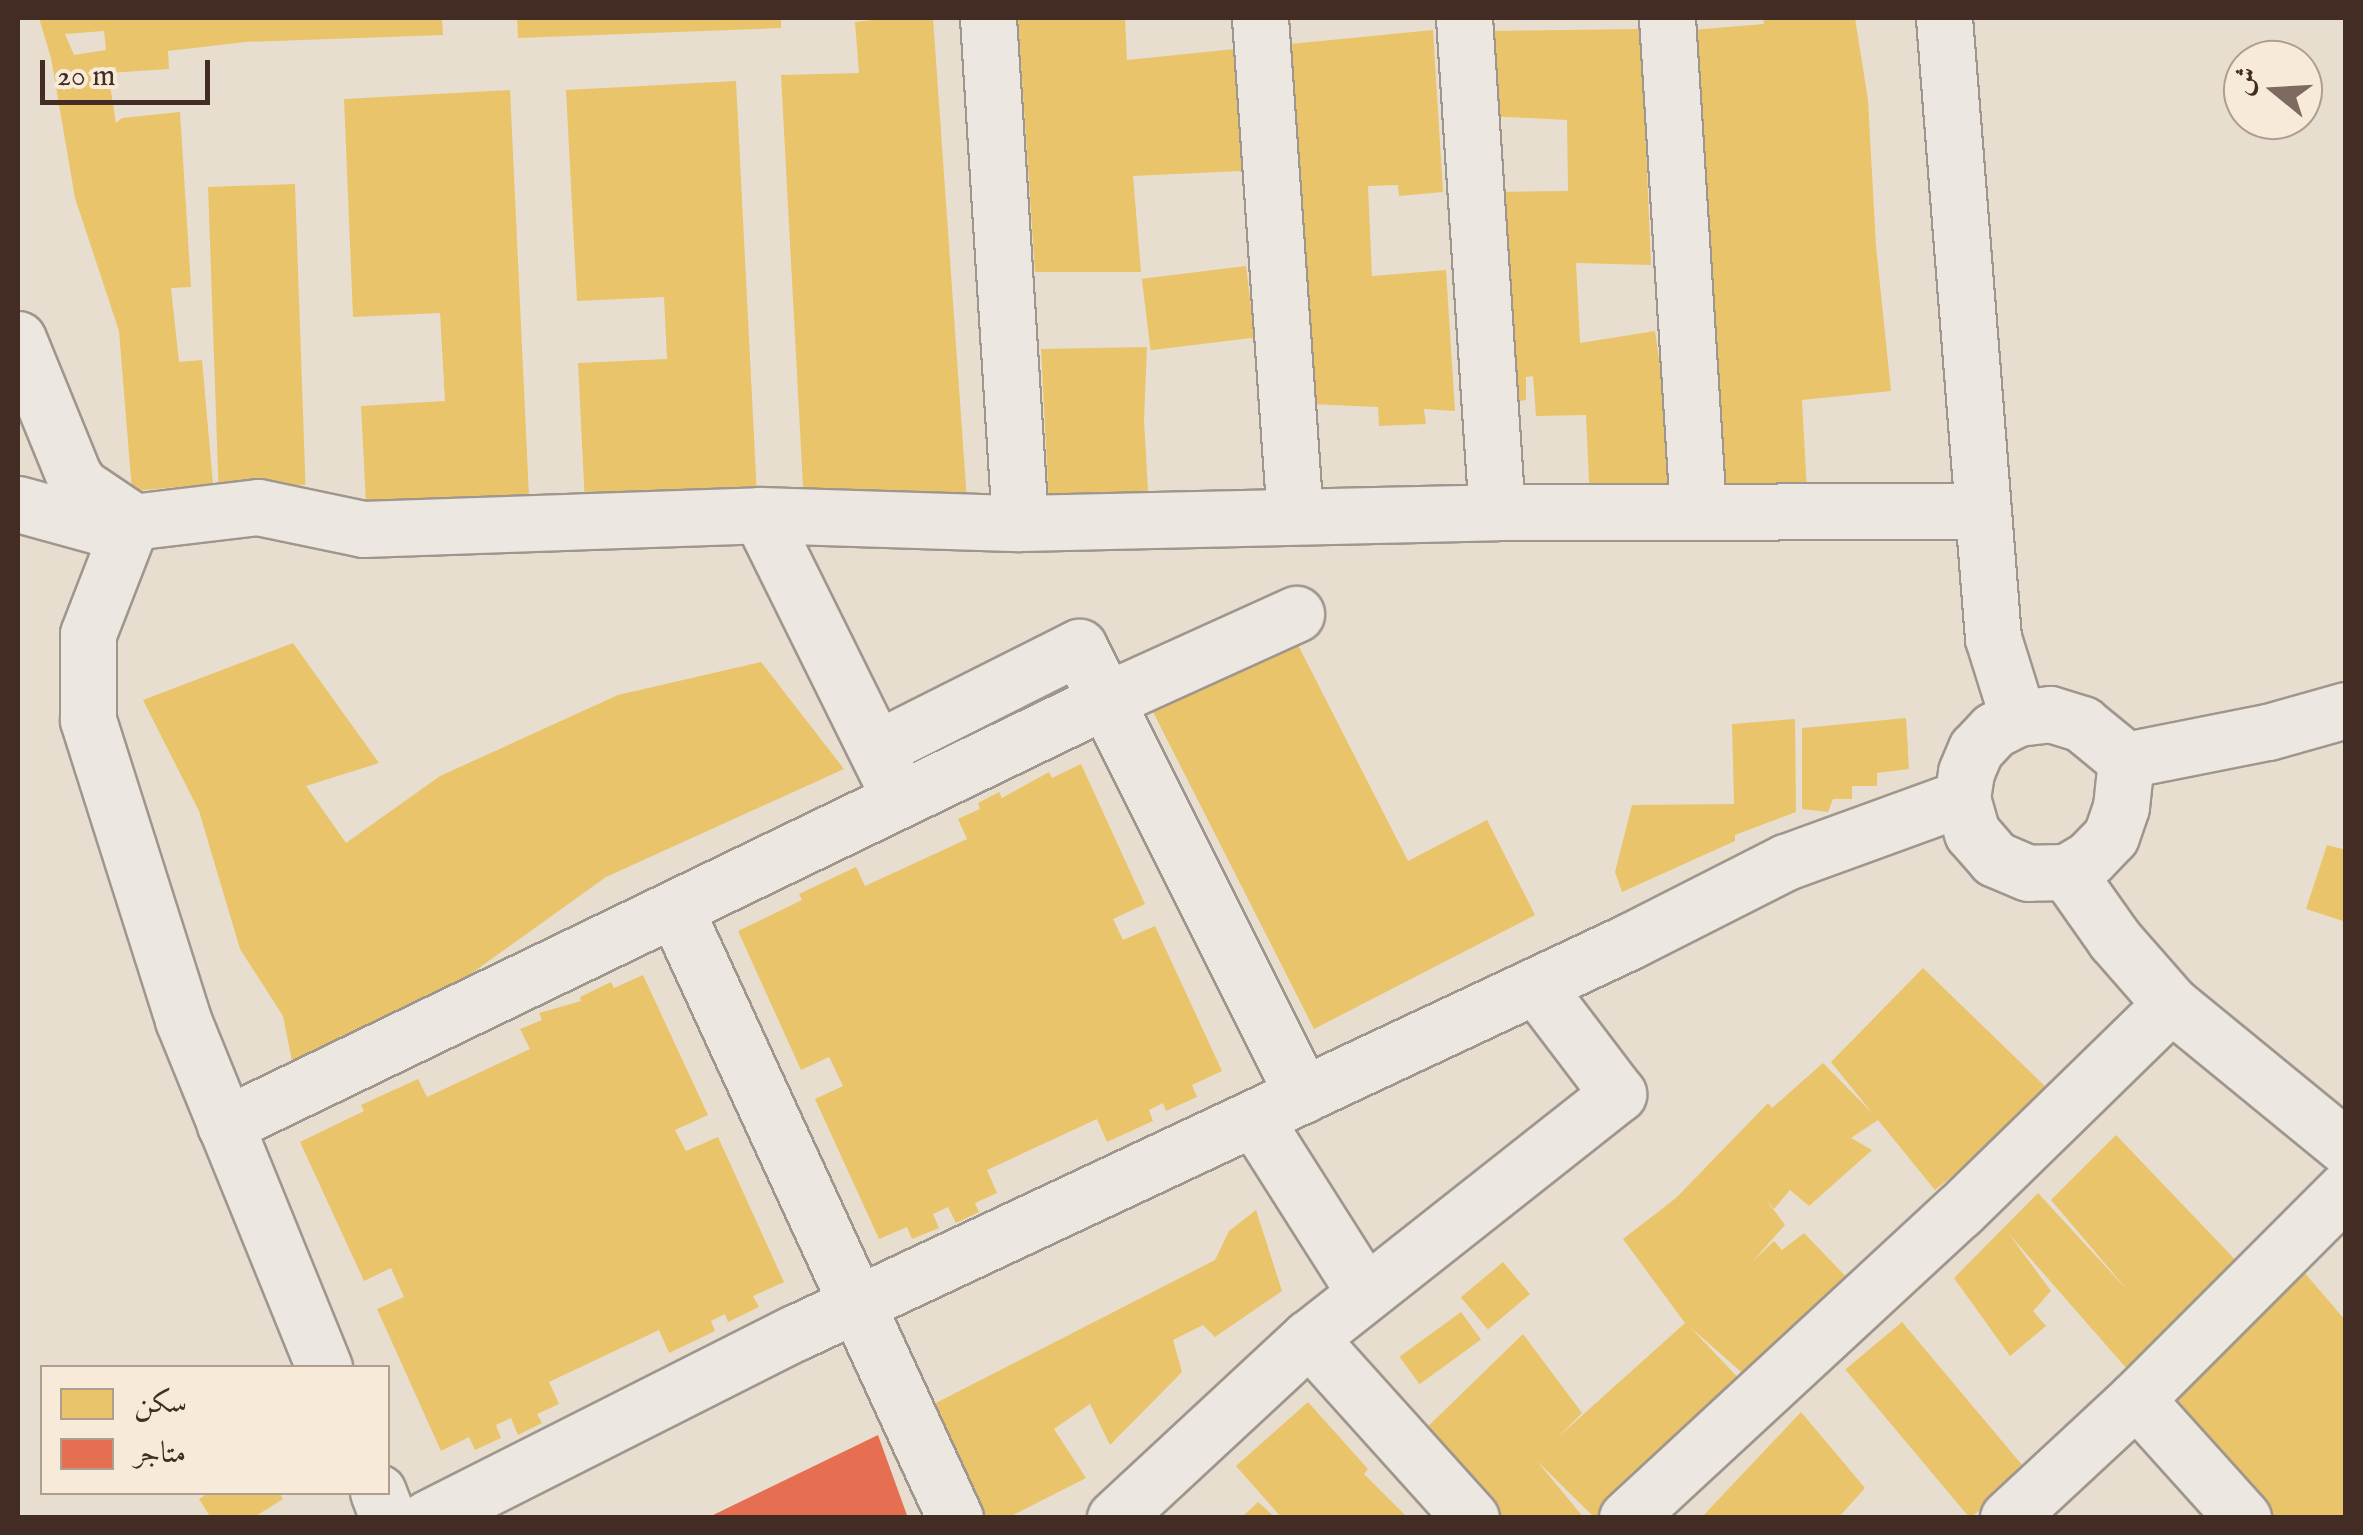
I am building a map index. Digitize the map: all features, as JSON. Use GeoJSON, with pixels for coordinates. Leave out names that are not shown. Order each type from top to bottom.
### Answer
{"type":"FeatureCollection","features":[{"type":"Feature","properties":{"kind":"street"},"geometry":{"type":"LineString","coordinates":[[988,18],[1020,523]]}},
{"type":"Feature","properties":{"kind":"street"},"geometry":{"type":"LineString","coordinates":[[1260,18],[1295,516]]}},
{"type":"Feature","properties":{"kind":"street"},"geometry":{"type":"LineString","coordinates":[[1464,18],[1498,512]]}},
{"type":"Feature","properties":{"kind":"street"},"geometry":{"type":"LineString","coordinates":[[1667,18],[1698,512]]}},
{"type":"Feature","properties":{"kind":"street"},"geometry":{"type":"LineString","coordinates":[[1944,18],[1994,638],[2018,718]]}},
{"type":"Feature","properties":{"kind":"street"},"geometry":{"type":"LineString","coordinates":[[18,339],[74,476],[93,495],[117,507],[125,523],[126,536],[88,634],[88,720],[182,1020],[323,1365]]}},
{"type":"Feature","properties":{"kind":"street"},"geometry":{"type":"LineString","coordinates":[[18,504],[72,522],[125,523],[184,512],[258,508],[363,529],[760,516],[1020,523],[1498,512],[1983,511]]}},
{"type":"Feature","properties":{"kind":"street"},"geometry":{"type":"LineString","coordinates":[[760,516],[878,748],[900,801]]}},
{"type":"Feature","properties":{"kind":"street"},"geometry":{"type":"LineString","coordinates":[[225,1125],[676,911],[1104,701],[1296,614]]}},
{"type":"Feature","properties":{"kind":"street"},"geometry":{"type":"LineString","coordinates":[[878,748],[1079,647],[1303,1095]]}},
{"type":"Feature","properties":{"kind":"street"},"geometry":{"type":"LineString","coordinates":[[2126,760],[2268,732],[2346,710]]}},
{"type":"Feature","properties":{"kind":"street"},"geometry":{"type":"LineString","coordinates":[[2050,714],[2082,724],[2126,760],[2121,807],[2110,836],[2090,858],[2067,872],[2028,873],[1996,859],[1972,832],[1962,798],[1966,772],[1976,749],[1994,730],[2018,718],[2050,714]]}},
{"type":"Feature","properties":{"kind":"street"},"geometry":{"type":"LineString","coordinates":[[428,1518],[854,1305],[1536,986],[1786,862],[1962,798]]}},
{"type":"Feature","properties":{"kind":"street"},"geometry":{"type":"LineString","coordinates":[[2067,872],[2115,940],[2170,1004],[2346,1147]]}},
{"type":"Feature","properties":{"kind":"street"},"geometry":{"type":"LineString","coordinates":[[676,911],[955,1518]]}},
{"type":"Feature","properties":{"kind":"street"},"geometry":{"type":"LineString","coordinates":[[1126,1514],[1309,1338],[1618,1094],[1536,986]]}},
{"type":"Feature","properties":{"kind":"street"},"geometry":{"type":"LineString","coordinates":[[1627,1518],[1959,1211],[2170,1004]]}},
{"type":"Feature","properties":{"kind":"street"},"geometry":{"type":"LineString","coordinates":[[1254,1118],[1365,1293]]}},
{"type":"Feature","properties":{"kind":"street"},"geometry":{"type":"LineString","coordinates":[[2008,1518],[2136,1399],[2346,1190]]}},
{"type":"Feature","properties":{"kind":"street"},"geometry":{"type":"LineString","coordinates":[[1309,1338],[1470,1518]]}},
{"type":"Feature","properties":{"kind":"street"},"geometry":{"type":"LineString","coordinates":[[2136,1399],[2244,1518]]}},
{"type":"Feature","properties":{"kind":"building: سكن"},"geometry":{"type":"Polygon","coordinates":[[[39,18],[442,18],[443,35],[245,42],[168,51],[169,69],[108,73],[116,123],[122,118],[180,112],[191,287],[171,288],[179,362],[202,360],[213,484],[132,491],[119,331],[75,198],[51,58],[39,18]],[[104,31],[65,34],[74,55],[106,50],[104,31]]]}},
{"type":"Feature","properties":{"kind":"building: سكن"},"geometry":{"type":"Polygon","coordinates":[[[517,18],[781,18],[781,28],[518,38],[517,18]]]}},
{"type":"Feature","properties":{"kind":"building: سكن"},"geometry":{"type":"Polygon","coordinates":[[[933,18],[967,501],[804,505],[781,75],[859,73],[855,22],[933,18]]]}},
{"type":"Feature","properties":{"kind":"building: سكن"},"geometry":{"type":"Polygon","coordinates":[[[1018,18],[1125,18],[1127,60],[1235,49],[1242,171],[1133,176],[1141,272],[1035,272],[1018,18]]]}},
{"type":"Feature","properties":{"kind":"building: سكن"},"geometry":{"type":"Polygon","coordinates":[[[1763,18],[1855,18],[1868,100],[1876,246],[1891,391],[1802,400],[1808,509],[1717,510],[1692,30],[1764,24],[1763,18]]]}},
{"type":"Feature","properties":{"kind":"building: سكن"},"geometry":{"type":"Polygon","coordinates":[[[1641,29],[1651,265],[1576,263],[1580,343],[1655,331],[1666,409],[1672,507],[1590,504],[1586,415],[1536,416],[1533,376],[1526,377],[1526,400],[1507,403],[1495,192],[1568,191],[1567,120],[1489,116],[1485,31],[1641,29]]]}},
{"type":"Feature","properties":{"kind":"building: سكن"},"geometry":{"type":"Polygon","coordinates":[[[1433,30],[1443,192],[1399,196],[1398,185],[1368,186],[1372,276],[1446,270],[1455,411],[1424,409],[1426,424],[1379,426],[1378,407],[1310,404],[1280,45],[1433,30]]]}},
{"type":"Feature","properties":{"kind":"building: سكن"},"geometry":{"type":"Polygon","coordinates":[[[736,81],[757,496],[585,505],[578,363],[667,359],[664,297],[577,301],[566,90],[736,81]]]}},
{"type":"Feature","properties":{"kind":"building: سكن"},"geometry":{"type":"Polygon","coordinates":[[[510,90],[529,496],[366,504],[361,406],[445,401],[440,313],[353,317],[344,99],[510,90]]]}},
{"type":"Feature","properties":{"kind":"building: سكن"},"geometry":{"type":"Polygon","coordinates":[[[295,184],[306,485],[219,488],[208,187],[295,184]]]}},
{"type":"Feature","properties":{"kind":"building: سكن"},"geometry":{"type":"Polygon","coordinates":[[[1246,266],[1255,337],[1151,350],[1142,279],[1246,266]]]}},
{"type":"Feature","properties":{"kind":"building: سكن"},"geometry":{"type":"Polygon","coordinates":[[[1147,347],[1144,420],[1149,508],[1049,504],[1041,349],[1147,347]]]}},
{"type":"Feature","properties":{"kind":"building: سكن"},"geometry":{"type":"Polygon","coordinates":[[[1294,637],[1408,861],[1487,820],[1535,915],[1314,1029],[1152,710],[1294,637]]]}},
{"type":"Feature","properties":{"kind":"building: سكن"},"geometry":{"type":"Polygon","coordinates":[[[293,643],[379,763],[306,786],[346,843],[440,776],[618,695],[761,662],[844,769],[606,877],[416,1013],[293,1066],[283,1016],[240,949],[199,811],[143,700],[293,643]]]}},
{"type":"Feature","properties":{"kind":"building: سكن"},"geometry":{"type":"Polygon","coordinates":[[[1906,718],[1909,769],[1877,773],[1877,786],[1852,786],[1852,799],[1833,799],[1828,812],[1802,809],[1802,728],[1906,718]]]}},
{"type":"Feature","properties":{"kind":"building: سكن"},"geometry":{"type":"Polygon","coordinates":[[[1795,719],[1796,812],[1735,835],[1735,841],[1622,892],[1615,872],[1632,805],[1734,804],[1732,724],[1795,719]]]}},
{"type":"Feature","properties":{"kind":"building: سكن"},"geometry":{"type":"Polygon","coordinates":[[[1081,764],[1145,904],[1113,919],[1123,940],[1155,926],[1222,1071],[1192,1085],[1197,1097],[1166,1111],[1163,1103],[1149,1110],[1153,1121],[1107,1142],[1097,1119],[987,1170],[997,1193],[975,1203],[979,1212],[956,1223],[948,1207],[933,1214],[939,1228],[912,1239],[907,1227],[879,1239],[815,1099],[843,1086],[829,1057],[801,1070],[738,931],[802,900],[799,894],[856,867],[865,886],[967,839],[958,819],[980,809],[978,803],[999,792],[1002,798],[1049,772],[1052,778],[1081,764]]]}},
{"type":"Feature","properties":{"kind":"building: سكن"},"geometry":{"type":"Polygon","coordinates":[[[2327,845],[2346,850],[2346,922],[2306,909],[2327,845]]]}},
{"type":"Feature","properties":{"kind":"building: سكن"},"geometry":{"type":"Polygon","coordinates":[[[1923,968],[2054,1095],[1935,1190],[1878,1120],[1851,1138],[1872,1150],[1809,1206],[1790,1190],[1774,1209],[1764,1197],[1785,1225],[1752,1262],[1774,1241],[1782,1250],[1804,1233],[1855,1286],[1755,1384],[1690,1327],[1746,1386],[1601,1518],[1595,1518],[1537,1461],[1584,1518],[1490,1518],[1417,1437],[1523,1334],[1582,1413],[1557,1438],[1685,1323],[1623,1239],[1676,1198],[1768,1103],[1772,1108],[1823,1063],[1873,1114],[1831,1062],[1923,968]]]}},
{"type":"Feature","properties":{"kind":"building: سكن"},"geometry":{"type":"Polygon","coordinates":[[[643,975],[708,1115],[675,1130],[686,1151],[718,1137],[784,1282],[753,1296],[759,1307],[728,1322],[725,1314],[711,1321],[715,1331],[669,1353],[659,1330],[549,1382],[559,1404],[537,1414],[542,1423],[518,1435],[511,1418],[496,1425],[501,1438],[475,1450],[469,1437],[441,1451],[377,1309],[404,1297],[391,1268],[364,1281],[300,1142],[364,1111],[361,1105],[418,1079],[427,1097],[530,1049],[520,1029],[542,1020],[539,1013],[581,1001],[580,997],[611,982],[614,988],[643,975]]]}},
{"type":"Feature","properties":{"kind":"building: سكن"},"geometry":{"type":"Polygon","coordinates":[[[2116,1135],[2248,1273],[2177,1345],[2164,1331],[2127,1369],[2009,1234],[2051,1291],[2033,1311],[2046,1326],[2010,1356],[1954,1278],[2038,1193],[2130,1293],[2051,1200],[2116,1135]]]}},
{"type":"Feature","properties":{"kind":"building: سكن"},"geometry":{"type":"Polygon","coordinates":[[[1256,1210],[1282,1291],[1215,1337],[1203,1325],[1173,1340],[1182,1372],[1110,1445],[1090,1404],[1054,1429],[1086,1478],[1007,1518],[987,1518],[934,1404],[1215,1260],[1229,1231],[1256,1210]]]}},
{"type":"Feature","properties":{"kind":"building: سكن"},"geometry":{"type":"Polygon","coordinates":[[[1503,1262],[1530,1294],[1488,1330],[1461,1297],[1503,1262]]]}},
{"type":"Feature","properties":{"kind":"building: سكن"},"geometry":{"type":"Polygon","coordinates":[[[2303,1271],[2346,1321],[2346,1518],[2263,1518],[2164,1409],[2303,1271]]]}},
{"type":"Feature","properties":{"kind":"building: سكن"},"geometry":{"type":"Polygon","coordinates":[[[1461,1312],[1481,1340],[1419,1384],[1400,1357],[1461,1312]]]}},
{"type":"Feature","properties":{"kind":"building: سكن"},"geometry":{"type":"Polygon","coordinates":[[[1902,1322],[2027,1471],[1970,1518],[1845,1370],[1902,1322]]]}},
{"type":"Feature","properties":{"kind":"building: سكن"},"geometry":{"type":"Polygon","coordinates":[[[1308,1402],[1368,1469],[1364,1474],[1408,1518],[1282,1518],[1236,1466],[1308,1402]]]}},
{"type":"Feature","properties":{"kind":"building: سكن"},"geometry":{"type":"Polygon","coordinates":[[[1801,1412],[1865,1488],[1838,1518],[1701,1518],[1801,1412]]]}},
{"type":"Feature","properties":{"kind":"building: سكن"},"geometry":{"type":"Polygon","coordinates":[[[205,1495],[281,1495],[283,1499],[253,1518],[211,1518],[199,1499],[205,1495]]]}},
{"type":"Feature","properties":{"kind":"building: سكن"},"geometry":{"type":"Polygon","coordinates":[[[1258,1502],[1276,1518],[1241,1518],[1258,1502]]]}},
{"type":"Feature","properties":{"kind":"building: متاجر"},"geometry":{"type":"Polygon","coordinates":[[[878,1435],[908,1518],[707,1518],[878,1435]]]}}]}
